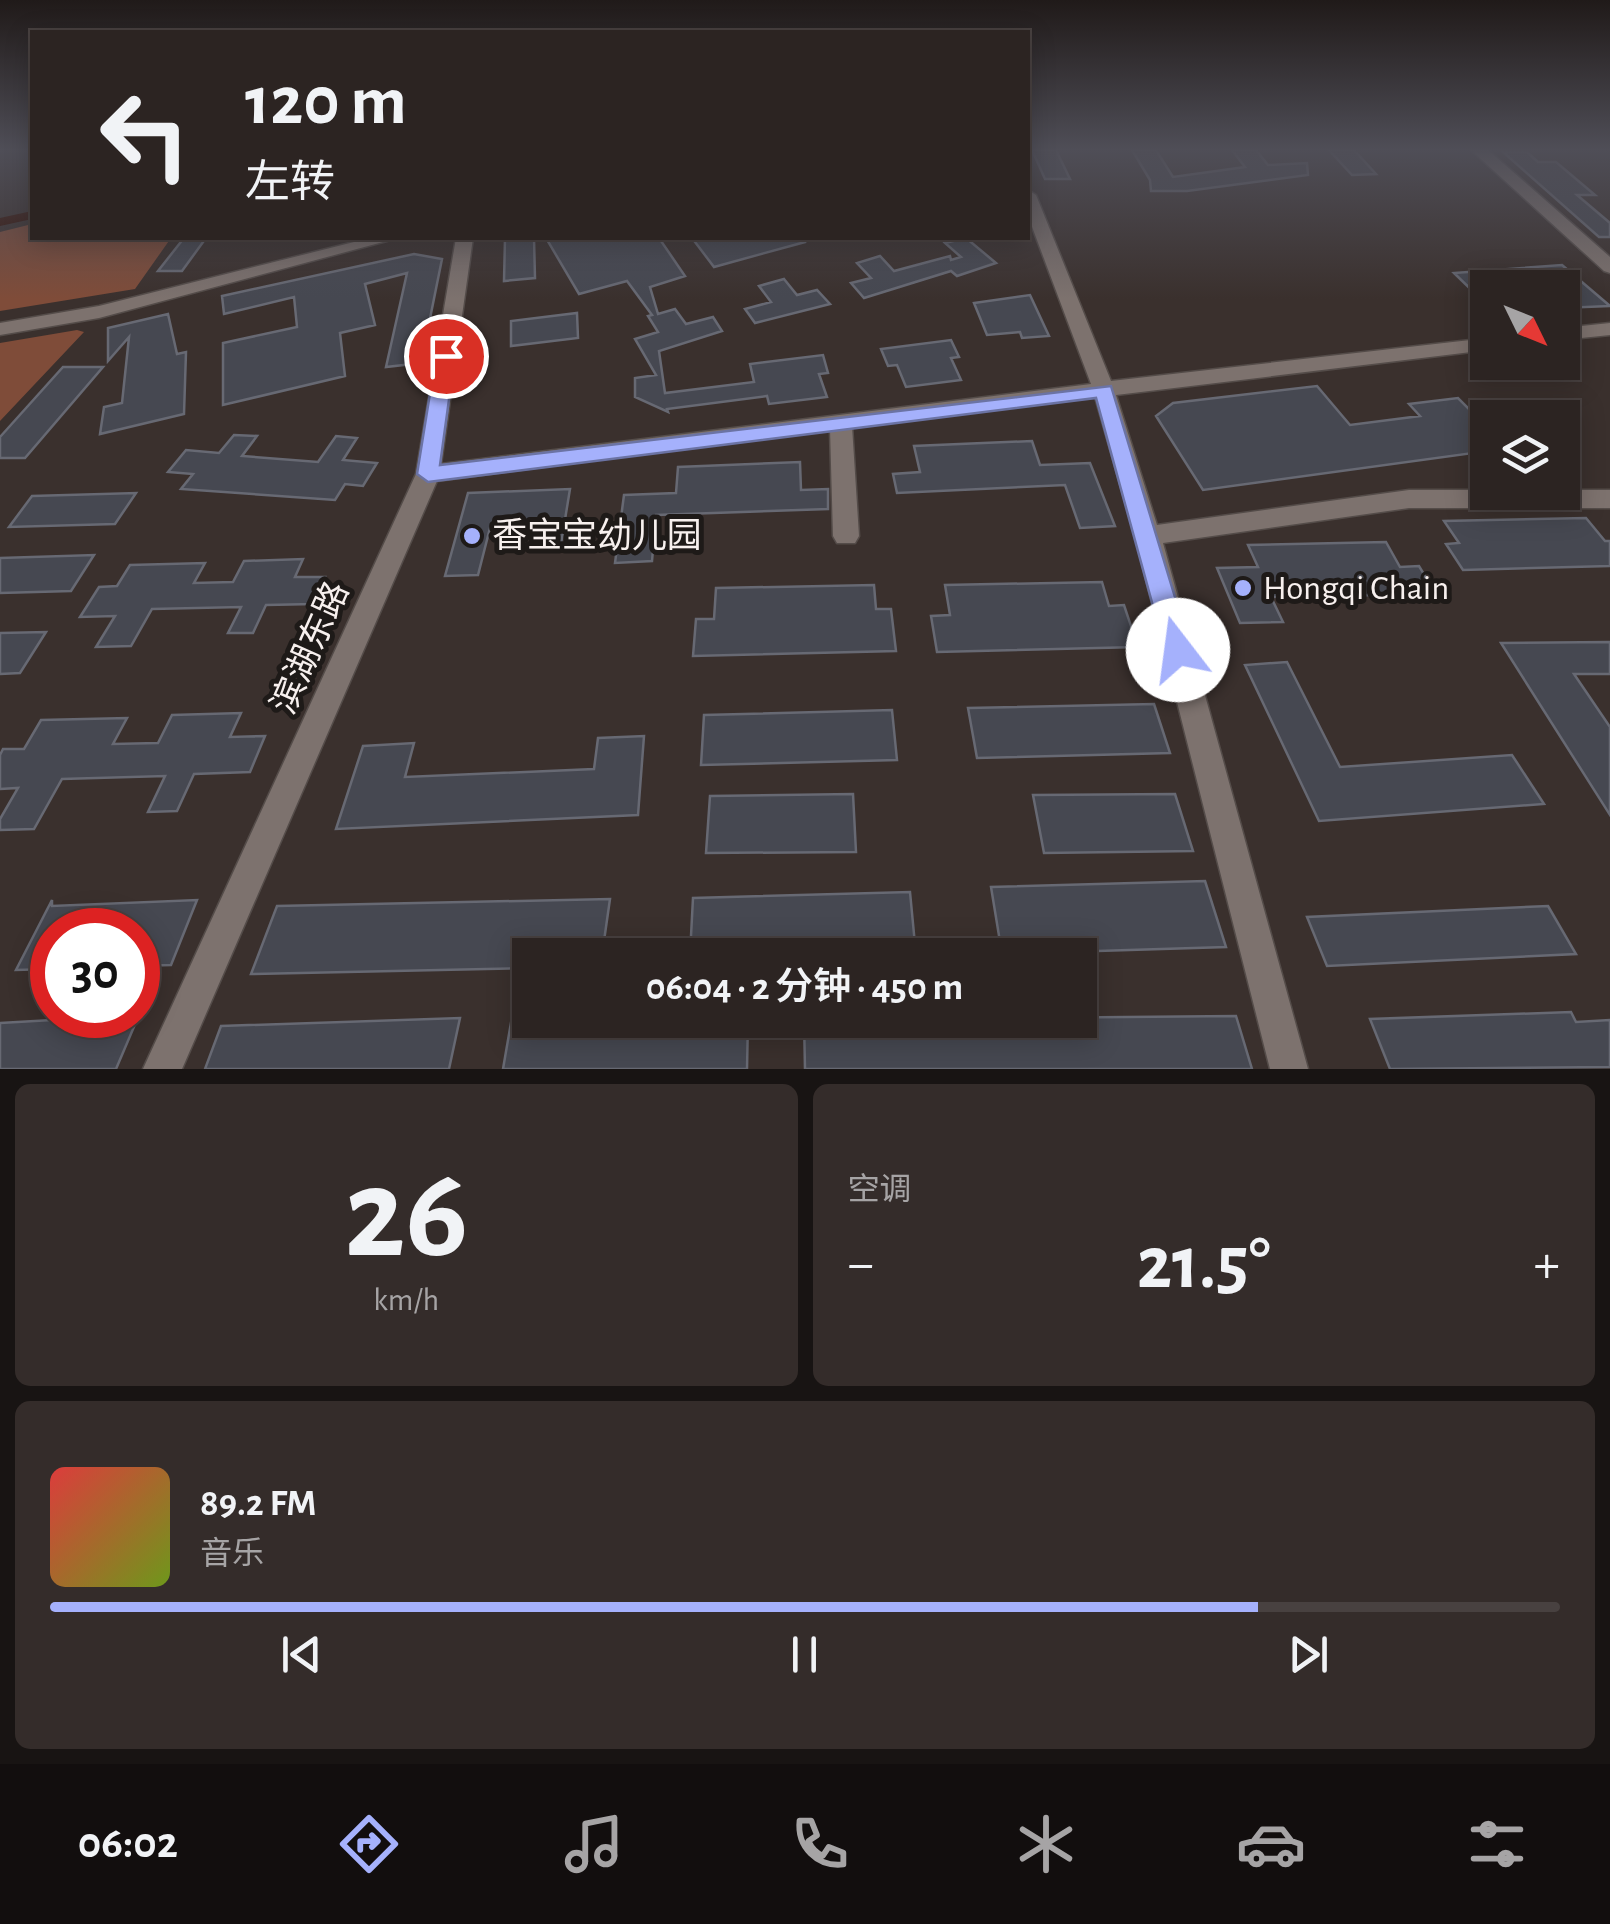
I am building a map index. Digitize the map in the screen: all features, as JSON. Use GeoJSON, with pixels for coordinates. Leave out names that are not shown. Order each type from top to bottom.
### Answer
{"type":"FeatureCollection","features":[{"type":"Feature","properties":{"kind":"street"},"geometry":{"type":"LineString","coordinates":[[1030,200],[1104,390],[1148,536],[1289,1069]]}},
{"type":"Feature","properties":{"kind":"street"},"geometry":{"type":"LineString","coordinates":[[1535,200],[1610,267]]}},
{"type":"Feature","properties":{"kind":"street"},"geometry":{"type":"LineString","coordinates":[[0,330],[99,312],[381,240]]}},
{"type":"Feature","properties":{"kind":"street","name":"滨湖东路"},"geometry":{"type":"LineString","coordinates":[[162,1069],[428,474],[464,240]]}},
{"type":"Feature","properties":{"kind":"street"},"geometry":{"type":"LineString","coordinates":[[1580,332],[1610,328]]}},
{"type":"Feature","properties":{"kind":"street"},"geometry":{"type":"LineString","coordinates":[[428,474],[841,420],[1470,346]]}},
{"type":"Feature","properties":{"kind":"street"},"geometry":{"type":"LineString","coordinates":[[841,420],[846,536]]}},
{"type":"Feature","properties":{"kind":"street"},"geometry":{"type":"LineString","coordinates":[[1148,536],[1409,499],[1610,499]]}},
{"type":"Feature","properties":{"kind":"shaded area"},"geometry":{"type":"Polygon","coordinates":[[[30,224],[30,240],[170,240],[135,289],[0,311],[0,232],[30,224]]]}},
{"type":"Feature","properties":{"kind":"shaded area"},"geometry":{"type":"Polygon","coordinates":[[[84,332],[0,421],[0,343],[84,332]]]}},
{"type":"Feature","properties":{"kind":"building"},"geometry":{"type":"Polygon","coordinates":[[[1557,200],[1583,200],[1610,223],[1610,237],[1599,237],[1557,200]]]}},
{"type":"Feature","properties":{"kind":"building"},"geometry":{"type":"Polygon","coordinates":[[[182,240],[205,240],[182,271],[158,271],[182,240]]]}},
{"type":"Feature","properties":{"kind":"building"},"geometry":{"type":"Polygon","coordinates":[[[505,240],[534,240],[535,278],[504,281],[505,240]]]}},
{"type":"Feature","properties":{"kind":"building"},"geometry":{"type":"Polygon","coordinates":[[[547,240],[660,240],[685,276],[650,287],[658,314],[675,309],[686,324],[713,317],[722,331],[659,351],[665,393],[754,382],[750,364],[823,355],[828,373],[819,374],[827,397],[769,404],[767,396],[667,409],[668,412],[635,397],[635,378],[656,375],[635,339],[658,332],[648,316],[652,315],[627,281],[579,294],[547,240]]]}},
{"type":"Feature","properties":{"kind":"building"},"geometry":{"type":"Polygon","coordinates":[[[694,240],[804,240],[805,242],[714,267],[694,240]]]}},
{"type":"Feature","properties":{"kind":"building"},"geometry":{"type":"Polygon","coordinates":[[[968,240],[996,263],[957,276],[951,271],[864,298],[851,283],[871,278],[857,263],[880,256],[894,271],[950,256],[951,260],[961,257],[945,243],[968,240]]]}},
{"type":"Feature","properties":{"kind":"building"},"geometry":{"type":"Polygon","coordinates":[[[414,254],[442,259],[421,363],[386,367],[407,273],[365,284],[375,325],[340,333],[345,376],[223,405],[223,343],[297,327],[294,297],[224,314],[222,296],[414,254]]]}},
{"type":"Feature","properties":{"kind":"building"},"geometry":{"type":"Polygon","coordinates":[[[1562,265],[1568,270],[1494,270],[1562,265]]]}},
{"type":"Feature","properties":{"kind":"building"},"geometry":{"type":"Polygon","coordinates":[[[1470,272],[1470,289],[1454,273],[1470,272]]]}},
{"type":"Feature","properties":{"kind":"building"},"geometry":{"type":"Polygon","coordinates":[[[784,279],[797,295],[817,290],[830,304],[755,323],[745,309],[771,302],[759,286],[784,279]]]}},
{"type":"Feature","properties":{"kind":"building"},"geometry":{"type":"Polygon","coordinates":[[[1580,280],[1610,306],[1580,307],[1580,280]]]}},
{"type":"Feature","properties":{"kind":"building"},"geometry":{"type":"Polygon","coordinates":[[[1030,295],[1049,336],[1022,338],[1020,332],[987,335],[974,303],[1030,295]]]}},
{"type":"Feature","properties":{"kind":"building"},"geometry":{"type":"Polygon","coordinates":[[[577,313],[578,338],[511,346],[511,321],[577,313]]]}},
{"type":"Feature","properties":{"kind":"building"},"geometry":{"type":"Polygon","coordinates":[[[168,314],[177,354],[186,352],[184,414],[100,434],[104,407],[122,403],[129,337],[108,361],[108,328],[168,314]]]}},
{"type":"Feature","properties":{"kind":"building"},"geometry":{"type":"Polygon","coordinates":[[[951,340],[959,357],[951,358],[961,380],[906,387],[897,365],[888,366],[881,349],[951,340]]]}},
{"type":"Feature","properties":{"kind":"building"},"geometry":{"type":"Polygon","coordinates":[[[63,367],[103,367],[25,458],[0,458],[0,437],[63,367]]]}},
{"type":"Feature","properties":{"kind":"building"},"geometry":{"type":"Polygon","coordinates":[[[1317,386],[1350,425],[1420,416],[1409,404],[1458,398],[1470,410],[1470,453],[1203,490],[1156,416],[1173,403],[1317,386]]]}},
{"type":"Feature","properties":{"kind":"building"},"geometry":{"type":"Polygon","coordinates":[[[234,435],[257,436],[242,456],[318,462],[336,436],[357,438],[343,460],[377,463],[363,486],[345,484],[335,500],[181,489],[193,474],[168,472],[186,450],[219,453],[234,435]]]}},
{"type":"Feature","properties":{"kind":"building"},"geometry":{"type":"Polygon","coordinates":[[[1032,441],[1040,465],[1090,463],[1115,526],[1080,528],[1065,485],[897,493],[893,474],[920,472],[914,446],[1032,441]]]}},
{"type":"Feature","properties":{"kind":"building"},"geometry":{"type":"Polygon","coordinates":[[[800,462],[801,490],[828,489],[828,509],[656,515],[652,561],[615,563],[624,495],[676,493],[678,467],[800,462]]]}},
{"type":"Feature","properties":{"kind":"building","name":"香宝宝幼儿园"},"geometry":{"type":"Polygon","coordinates":[[[570,489],[561,544],[536,545],[540,526],[490,528],[478,575],[445,576],[468,493],[570,489]]]}},
{"type":"Feature","properties":{"kind":"building"},"geometry":{"type":"Polygon","coordinates":[[[136,493],[115,524],[9,527],[32,496],[136,493]]]}},
{"type":"Feature","properties":{"kind":"building"},"geometry":{"type":"Polygon","coordinates":[[[1586,518],[1605,541],[1610,541],[1610,566],[1463,570],[1446,544],[1459,543],[1444,521],[1586,518]]]}},
{"type":"Feature","properties":{"kind":"building"},"geometry":{"type":"Polygon","coordinates":[[[1386,542],[1400,567],[1419,566],[1436,594],[1271,597],[1283,622],[1240,623],[1217,568],[1258,567],[1248,545],[1386,542]]]}},
{"type":"Feature","properties":{"kind":"building"},"geometry":{"type":"Polygon","coordinates":[[[94,555],[71,591],[0,593],[0,558],[94,555]]]}},
{"type":"Feature","properties":{"kind":"building"},"geometry":{"type":"Polygon","coordinates":[[[303,559],[295,577],[325,577],[314,604],[266,605],[253,633],[228,633],[241,607],[152,609],[131,646],[96,647],[115,616],[80,617],[99,587],[117,586],[130,565],[205,563],[194,583],[233,582],[244,561],[303,559]]]}},
{"type":"Feature","properties":{"kind":"building"},"geometry":{"type":"Polygon","coordinates":[[[1102,582],[1109,606],[1124,605],[1138,647],[937,652],[931,616],[950,615],[945,585],[1102,582]]]}},
{"type":"Feature","properties":{"kind":"building"},"geometry":{"type":"Polygon","coordinates":[[[874,585],[876,609],[891,609],[896,651],[693,656],[696,619],[714,619],[716,588],[874,585]]]}},
{"type":"Feature","properties":{"kind":"building"},"geometry":{"type":"Polygon","coordinates":[[[46,632],[20,673],[0,674],[0,633],[46,632]]]}},
{"type":"Feature","properties":{"kind":"building"},"geometry":{"type":"Polygon","coordinates":[[[1610,642],[1610,674],[1574,674],[1610,727],[1610,815],[1501,643],[1610,642]]]}},
{"type":"Feature","properties":{"kind":"building"},"geometry":{"type":"Polygon","coordinates":[[[1287,662],[1340,767],[1512,755],[1544,804],[1319,821],[1245,665],[1287,662]]]}},
{"type":"Feature","properties":{"kind":"building"},"geometry":{"type":"Polygon","coordinates":[[[1154,704],[1170,753],[977,758],[968,708],[1154,704]]]}},
{"type":"Feature","properties":{"kind":"building"},"geometry":{"type":"Polygon","coordinates":[[[892,710],[897,760],[701,765],[704,715],[892,710]]]}},
{"type":"Feature","properties":{"kind":"building"},"geometry":{"type":"Polygon","coordinates":[[[241,713],[230,737],[265,736],[250,772],[194,774],[177,811],[148,812],[165,776],[62,779],[34,829],[0,830],[0,819],[18,788],[0,789],[0,755],[3,749],[24,749],[41,720],[127,718],[113,744],[158,743],[172,715],[241,713]]]}},
{"type":"Feature","properties":{"kind":"building"},"geometry":{"type":"Polygon","coordinates":[[[644,736],[638,815],[336,829],[363,746],[414,743],[405,777],[594,769],[598,738],[644,736]]]}},
{"type":"Feature","properties":{"kind":"building"},"geometry":{"type":"Polygon","coordinates":[[[853,794],[856,852],[706,853],[710,796],[853,794]]]}},
{"type":"Feature","properties":{"kind":"building"},"geometry":{"type":"Polygon","coordinates":[[[1175,794],[1193,851],[1044,853],[1033,795],[1175,794]]]}},
{"type":"Feature","properties":{"kind":"building"},"geometry":{"type":"Polygon","coordinates":[[[1205,881],[1226,947],[1097,951],[1097,938],[999,938],[991,887],[1205,881]]]}},
{"type":"Feature","properties":{"kind":"building"},"geometry":{"type":"Polygon","coordinates":[[[910,892],[914,938],[691,938],[693,898],[910,892]]]}},
{"type":"Feature","properties":{"kind":"building"},"geometry":{"type":"Polygon","coordinates":[[[610,899],[604,938],[512,938],[512,968],[251,974],[277,906],[610,899]]]}},
{"type":"Feature","properties":{"kind":"building"},"geometry":{"type":"Polygon","coordinates":[[[52,900],[52,906],[197,900],[171,965],[160,965],[160,908],[48,908],[52,900]]]}},
{"type":"Feature","properties":{"kind":"building"},"geometry":{"type":"Polygon","coordinates":[[[1548,906],[1576,954],[1327,966],[1307,917],[1548,906]]]}},
{"type":"Feature","properties":{"kind":"building"},"geometry":{"type":"Polygon","coordinates":[[[30,943],[30,970],[16,970],[30,943]]]}},
{"type":"Feature","properties":{"kind":"building"},"geometry":{"type":"Polygon","coordinates":[[[1571,1012],[1576,1022],[1610,1020],[1610,1067],[1390,1069],[1370,1019],[1571,1012]]]}},
{"type":"Feature","properties":{"kind":"building"},"geometry":{"type":"Polygon","coordinates":[[[1236,1016],[1252,1069],[805,1069],[804,1038],[1097,1038],[1097,1017],[1236,1016]]]}},
{"type":"Feature","properties":{"kind":"building"},"geometry":{"type":"Polygon","coordinates":[[[512,1017],[512,1038],[748,1038],[747,1069],[503,1069],[512,1017]]]}},
{"type":"Feature","properties":{"kind":"building"},"geometry":{"type":"Polygon","coordinates":[[[460,1018],[449,1069],[205,1069],[221,1026],[460,1018]]]}},
{"type":"Feature","properties":{"kind":"building"},"geometry":{"type":"Polygon","coordinates":[[[30,1021],[30,1038],[129,1038],[116,1069],[0,1069],[0,1023],[30,1021]]]}},
{"type":"Feature","properties":{"kind":"waterway"},"geometry":{"type":"LineString","coordinates":[[0,222],[30,215]]}},
{"type":"Feature","properties":{"kind":"place","name":"香宝宝幼儿园"},"geometry":{"type":"Point","coordinates":[472,536]}},
{"type":"Feature","properties":{"kind":"place","name":"Hongqi Chain"},"geometry":{"type":"Point","coordinates":[1243,588]}},
{"type":"Feature","properties":{"kind":"route"},"geometry":{"type":"LineString","coordinates":[[446,356],[428,474],[1104,390],[1178,650]]}}]}
